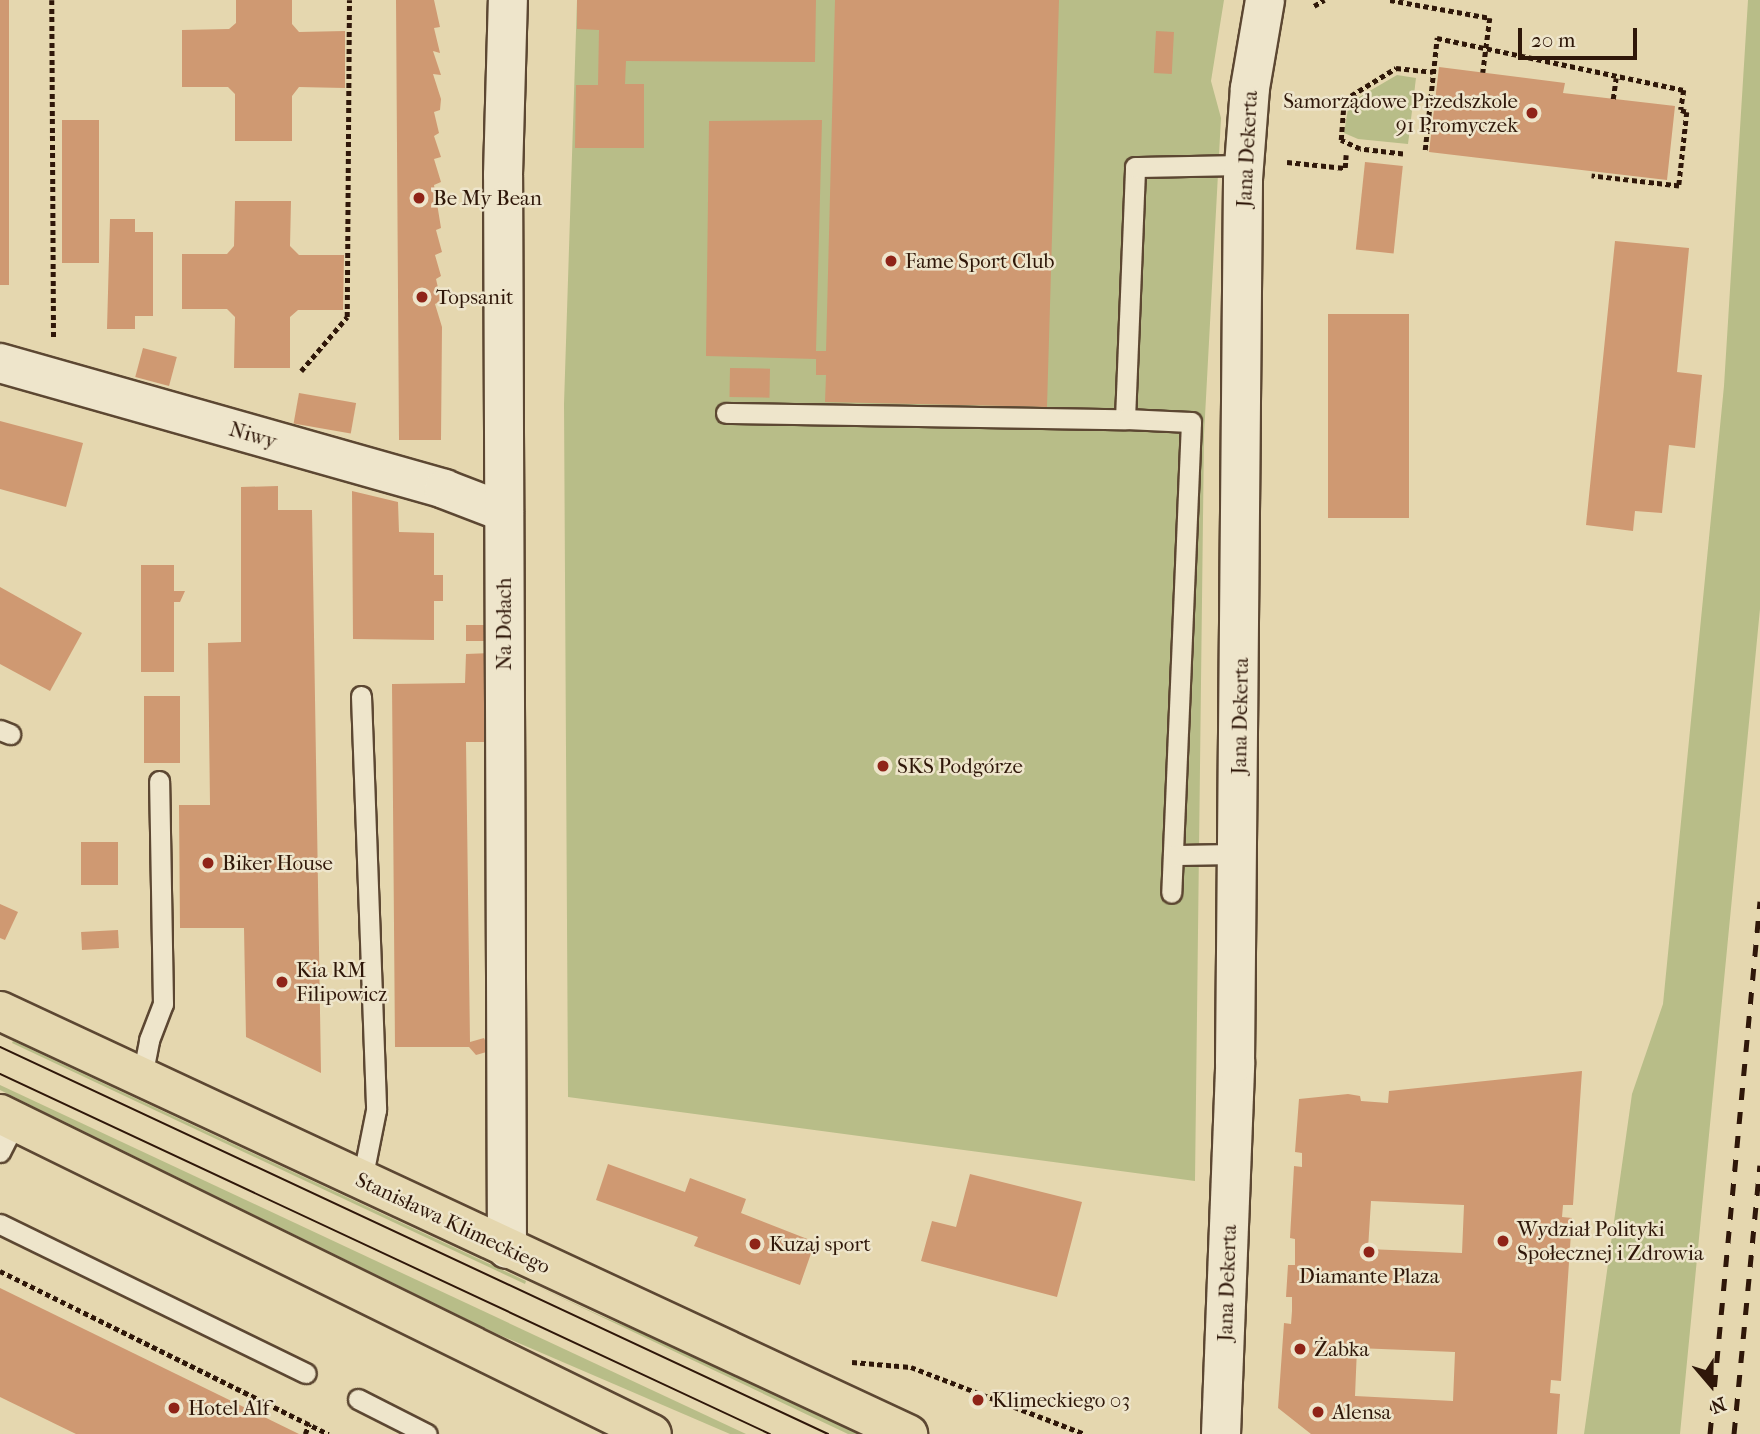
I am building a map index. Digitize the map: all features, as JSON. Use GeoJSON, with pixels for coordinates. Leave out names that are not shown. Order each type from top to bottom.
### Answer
{"type":"FeatureCollection","features":[{"type":"Feature","properties":{"kind":"main road","name":"Stanisława Klimeckiego"},"geometry":{"type":"LineString","coordinates":[[0,1011],[908,1434]]}},
{"type":"Feature","properties":{"kind":"main road"},"geometry":{"type":"LineString","coordinates":[[5,1129],[652,1434]]}},
{"type":"Feature","properties":{"kind":"street","name":"Na Dołach"},"geometry":{"type":"LineString","coordinates":[[507,1249],[504,512],[508,0]]}},
{"type":"Feature","properties":{"kind":"street","name":"Jana Dekerta"},"geometry":{"type":"LineString","coordinates":[[1221,1434],[1235,1077],[1244,165],[1250,88],[1265,0]]}},
{"type":"Feature","properties":{"kind":"street","name":"Niwy"},"geometry":{"type":"LineString","coordinates":[[0,363],[444,489],[504,512]]}},
{"type":"Feature","properties":{"kind":"lane"},"geometry":{"type":"LineString","coordinates":[[1125,419],[1135,167],[1244,165]]}},
{"type":"Feature","properties":{"kind":"lane"},"geometry":{"type":"LineString","coordinates":[[726,413],[1191,422],[1171,893]]}},
{"type":"Feature","properties":{"kind":"lane"},"geometry":{"type":"LineString","coordinates":[[360,696],[376,1110],[362,1180]]}},
{"type":"Feature","properties":{"kind":"lane"},"geometry":{"type":"LineString","coordinates":[[142,1077],[149,1040],[163,1004],[159,781]]}},
{"type":"Feature","properties":{"kind":"lane"},"geometry":{"type":"LineString","coordinates":[[1173,855],[1238,854]]}},
{"type":"Feature","properties":{"kind":"lane"},"geometry":{"type":"LineString","coordinates":[[0,1224],[306,1373]]}},
{"type":"Feature","properties":{"kind":"lane"},"geometry":{"type":"LineString","coordinates":[[358,1399],[427,1434]]}},
{"type":"Feature","properties":{"kind":"path"},"geometry":{"type":"LineString","coordinates":[[52,0],[54,378]]}},
{"type":"Feature","properties":{"kind":"path"},"geometry":{"type":"LineString","coordinates":[[301,372],[347,317],[349,0]]}},
{"type":"Feature","properties":{"kind":"path"},"geometry":{"type":"LineString","coordinates":[[1314,6],[1324,0]]}},
{"type":"Feature","properties":{"kind":"path"},"geometry":{"type":"LineString","coordinates":[[1390,0],[1490,18],[1483,73]]}},
{"type":"Feature","properties":{"kind":"path"},"geometry":{"type":"LineString","coordinates":[[1425,150],[1437,38],[1616,78],[1684,90],[1681,110],[1688,112],[1679,186],[1592,176]]}},
{"type":"Feature","properties":{"kind":"path"},"geometry":{"type":"LineString","coordinates":[[1403,154],[1360,149],[1341,140],[1344,100],[1396,68],[1433,72]]}},
{"type":"Feature","properties":{"kind":"path"},"geometry":{"type":"LineString","coordinates":[[1613,99],[1616,78]]}},
{"type":"Feature","properties":{"kind":"path"},"geometry":{"type":"LineString","coordinates":[[1287,162],[1345,168],[1346,155]]}},
{"type":"Feature","properties":{"kind":"path"},"geometry":{"type":"LineString","coordinates":[[0,1271],[329,1434]]}},
{"type":"Feature","properties":{"kind":"path"},"geometry":{"type":"LineString","coordinates":[[850,1362],[911,1367],[1085,1434]]}},
{"type":"Feature","properties":{"kind":"path"},"geometry":{"type":"LineString","coordinates":[[304,1434],[309,1424]]}},
{"type":"Feature","properties":{"kind":"green space","name":"SKS Podgórze"},"geometry":{"type":"Polygon","coordinates":[[[577,0],[1224,0],[1211,81],[1221,118],[1204,435],[1195,1181],[568,1097],[564,404],[577,0]]]}},
{"type":"Feature","properties":{"kind":"green space"},"geometry":{"type":"Polygon","coordinates":[[[1748,0],[1760,0],[1760,609],[1680,1434],[1584,1434],[1632,1094],[1663,1004],[1724,386],[1748,0]]]}},
{"type":"Feature","properties":{"kind":"green space"},"geometry":{"type":"Polygon","coordinates":[[[1397,75],[1416,78],[1408,144],[1358,139],[1344,133],[1349,103],[1397,75]]]}},
{"type":"Feature","properties":{"kind":"green space"},"geometry":{"type":"Polygon","coordinates":[[[13,1041],[526,1281],[525,1284],[12,1043],[13,1041]]]}},
{"type":"Feature","properties":{"kind":"green space"},"geometry":{"type":"Polygon","coordinates":[[[0,1085],[746,1434],[730,1434],[495,1333],[0,1090],[0,1085]]]}},
{"type":"Feature","properties":{"kind":"green space"},"geometry":{"type":"Polygon","coordinates":[[[530,1283],[599,1315],[881,1434],[848,1434],[530,1283]]]}},
{"type":"Feature","properties":{"kind":"building"},"geometry":{"type":"Polygon","coordinates":[[[0,0],[9,0],[9,285],[0,285],[0,0]]]}},
{"type":"Feature","properties":{"kind":"building"},"geometry":{"type":"Polygon","coordinates":[[[236,0],[292,0],[292,24],[299,32],[345,31],[345,88],[299,87],[292,96],[292,141],[235,141],[235,94],[228,87],[182,87],[182,30],[229,29],[236,23],[236,0]]]}},
{"type":"Feature","properties":{"kind":"building"},"geometry":{"type":"Polygon","coordinates":[[[396,0],[434,0],[440,27],[434,28],[440,53],[433,51],[441,75],[433,74],[441,99],[440,110],[434,112],[439,133],[434,136],[441,157],[434,159],[441,182],[434,185],[441,228],[436,230],[442,252],[435,255],[441,276],[436,279],[441,301],[435,304],[442,327],[441,440],[399,440],[396,0]]]}},
{"type":"Feature","properties":{"kind":"building"},"geometry":{"type":"Polygon","coordinates":[[[577,0],[816,0],[815,62],[626,61],[625,84],[644,84],[644,148],[575,148],[576,85],[598,85],[599,30],[577,29],[577,0]]]}},
{"type":"Feature","properties":{"kind":"building"},"geometry":{"type":"Polygon","coordinates":[[[835,0],[1059,0],[1047,407],[825,402],[826,375],[816,375],[816,359],[706,356],[709,121],[822,120],[816,351],[826,351],[835,0]]]}},
{"type":"Feature","properties":{"kind":"building"},"geometry":{"type":"Polygon","coordinates":[[[1156,31],[1174,32],[1172,74],[1154,73],[1156,31]]]}},
{"type":"Feature","properties":{"kind":"building"},"geometry":{"type":"Polygon","coordinates":[[[1439,67],[1565,83],[1563,93],[1675,106],[1667,180],[1429,152],[1439,67]]]}},
{"type":"Feature","properties":{"kind":"building"},"geometry":{"type":"Polygon","coordinates":[[[62,120],[99,120],[99,263],[62,263],[62,120]]]}},
{"type":"Feature","properties":{"kind":"building"},"geometry":{"type":"Polygon","coordinates":[[[1365,162],[1403,166],[1394,253],[1356,250],[1365,162]]]}},
{"type":"Feature","properties":{"kind":"building"},"geometry":{"type":"Polygon","coordinates":[[[235,201],[291,201],[290,246],[299,255],[344,255],[343,310],[298,310],[290,317],[290,368],[234,368],[235,317],[227,309],[182,309],[182,254],[227,254],[234,246],[235,201]]]}},
{"type":"Feature","properties":{"kind":"building"},"geometry":{"type":"Polygon","coordinates":[[[110,219],[135,219],[135,232],[153,232],[153,316],[135,316],[135,329],[107,329],[110,219]]]}},
{"type":"Feature","properties":{"kind":"building"},"geometry":{"type":"Polygon","coordinates":[[[1615,241],[1689,248],[1677,372],[1702,375],[1695,448],[1669,445],[1662,513],[1635,511],[1633,531],[1586,525],[1615,241]]]}},
{"type":"Feature","properties":{"kind":"building"},"geometry":{"type":"Polygon","coordinates":[[[1328,314],[1409,314],[1409,518],[1328,518],[1328,314]]]}},
{"type":"Feature","properties":{"kind":"building"},"geometry":{"type":"Polygon","coordinates":[[[143,348],[177,357],[169,386],[135,377],[143,348]]]}},
{"type":"Feature","properties":{"kind":"building"},"geometry":{"type":"Polygon","coordinates":[[[730,368],[770,369],[769,398],[729,397],[730,368]]]}},
{"type":"Feature","properties":{"kind":"building"},"geometry":{"type":"Polygon","coordinates":[[[299,393],[356,403],[351,434],[294,424],[299,393]]]}},
{"type":"Feature","properties":{"kind":"building"},"geometry":{"type":"Polygon","coordinates":[[[0,421],[83,443],[66,507],[0,489],[0,421]]]}},
{"type":"Feature","properties":{"kind":"building"},"geometry":{"type":"Polygon","coordinates":[[[278,486],[278,510],[312,510],[321,1073],[246,1037],[244,928],[180,928],[179,805],[210,805],[208,643],[241,642],[241,487],[278,486]]]}},
{"type":"Feature","properties":{"kind":"building"},"geometry":{"type":"Polygon","coordinates":[[[352,491],[398,502],[399,532],[434,533],[434,575],[443,575],[443,601],[434,601],[434,640],[353,639],[352,491]]]}},
{"type":"Feature","properties":{"kind":"building"},"geometry":{"type":"Polygon","coordinates":[[[141,565],[174,565],[174,591],[185,591],[180,602],[174,602],[174,672],[141,672],[141,565]]]}},
{"type":"Feature","properties":{"kind":"building"},"geometry":{"type":"Polygon","coordinates":[[[0,587],[82,633],[50,691],[0,664],[0,587]]]}},
{"type":"Feature","properties":{"kind":"building"},"geometry":{"type":"Polygon","coordinates":[[[466,625],[491,625],[491,641],[466,641],[466,625]]]}},
{"type":"Feature","properties":{"kind":"building"},"geometry":{"type":"Polygon","coordinates":[[[491,653],[491,742],[466,742],[470,1042],[484,1038],[490,1051],[476,1055],[469,1047],[395,1047],[392,684],[465,683],[466,654],[491,653]]]}},
{"type":"Feature","properties":{"kind":"building"},"geometry":{"type":"Polygon","coordinates":[[[144,696],[180,696],[180,763],[144,763],[144,696]]]}},
{"type":"Feature","properties":{"kind":"building"},"geometry":{"type":"Polygon","coordinates":[[[81,842],[118,842],[118,885],[81,885],[81,842]]]}},
{"type":"Feature","properties":{"kind":"building"},"geometry":{"type":"Polygon","coordinates":[[[0,904],[18,912],[5,940],[0,938],[0,904]]]}},
{"type":"Feature","properties":{"kind":"building"},"geometry":{"type":"Polygon","coordinates":[[[118,930],[119,948],[82,950],[81,932],[118,930]]]}},
{"type":"Feature","properties":{"kind":"building","name":"Diamante Plaza"},"geometry":{"type":"Polygon","coordinates":[[[1582,1071],[1573,1205],[1563,1205],[1562,1217],[1572,1218],[1561,1381],[1551,1380],[1550,1393],[1560,1394],[1557,1434],[1311,1434],[1278,1408],[1284,1323],[1291,1324],[1292,1311],[1292,1297],[1286,1297],[1288,1265],[1295,1265],[1295,1239],[1290,1238],[1294,1166],[1302,1167],[1302,1153],[1295,1152],[1299,1099],[1348,1094],[1360,1096],[1361,1101],[1388,1103],[1389,1091],[1582,1071]],[[1371,1201],[1368,1249],[1462,1253],[1464,1205],[1371,1201]],[[1357,1348],[1355,1396],[1453,1401],[1455,1352],[1357,1348]]]}},
{"type":"Feature","properties":{"kind":"building"},"geometry":{"type":"Polygon","coordinates":[[[608,1164],[685,1192],[690,1178],[746,1199],[741,1213],[815,1242],[800,1285],[694,1246],[698,1237],[596,1200],[608,1164]]]}},
{"type":"Feature","properties":{"kind":"building"},"geometry":{"type":"Polygon","coordinates":[[[970,1174],[1082,1202],[1057,1297],[921,1261],[932,1221],[956,1227],[970,1174]]]}},
{"type":"Feature","properties":{"kind":"building"},"geometry":{"type":"Polygon","coordinates":[[[0,1288],[299,1434],[76,1434],[0,1397],[0,1288]]]}},
{"type":"Feature","properties":{"kind":"tram line"},"geometry":{"type":"LineString","coordinates":[[0,1047],[828,1434]]}},
{"type":"Feature","properties":{"kind":"tram line"},"geometry":{"type":"LineString","coordinates":[[0,1074],[770,1434]]}},
{"type":"Feature","properties":{"kind":"railway"},"geometry":{"type":"LineString","coordinates":[[1710,1434],[1760,901]]}},
{"type":"Feature","properties":{"kind":"railway"},"geometry":{"type":"LineString","coordinates":[[1734,1434],[1760,1165]]}},
{"type":"Feature","properties":{"kind":"place","name":"Samorządowe Przedszkole 91 Promyczek"},"geometry":{"type":"Point","coordinates":[1532,113]}},
{"type":"Feature","properties":{"kind":"place","name":"Be My Bean"},"geometry":{"type":"Point","coordinates":[419,198]}},
{"type":"Feature","properties":{"kind":"place","name":"Fame Sport Club"},"geometry":{"type":"Point","coordinates":[891,261]}},
{"type":"Feature","properties":{"kind":"place","name":"Topsanit"},"geometry":{"type":"Point","coordinates":[422,297]}},
{"type":"Feature","properties":{"kind":"place","name":"SKS Podgórze"},"geometry":{"type":"Point","coordinates":[883,766]}},
{"type":"Feature","properties":{"kind":"place","name":"Biker House"},"geometry":{"type":"Point","coordinates":[208,863]}},
{"type":"Feature","properties":{"kind":"place","name":"Kia RM Filipowicz"},"geometry":{"type":"Point","coordinates":[282,982]}},
{"type":"Feature","properties":{"kind":"place","name":"Wydział Polityki Społecznej i Zdrowia"},"geometry":{"type":"Point","coordinates":[1503,1241]}},
{"type":"Feature","properties":{"kind":"place","name":"Kuzaj sport"},"geometry":{"type":"Point","coordinates":[755,1244]}},
{"type":"Feature","properties":{"kind":"place","name":"Diamante Plaza"},"geometry":{"type":"Point","coordinates":[1369,1252]}},
{"type":"Feature","properties":{"kind":"place","name":"Żabka"},"geometry":{"type":"Point","coordinates":[1300,1349]}},
{"type":"Feature","properties":{"kind":"place","name":"Klimeckiego 03"},"geometry":{"type":"Point","coordinates":[978,1400]}},
{"type":"Feature","properties":{"kind":"place","name":"Hotel Alf"},"geometry":{"type":"Point","coordinates":[174,1408]}},
{"type":"Feature","properties":{"kind":"place","name":"Alensa"},"geometry":{"type":"Point","coordinates":[1318,1412]}}]}
